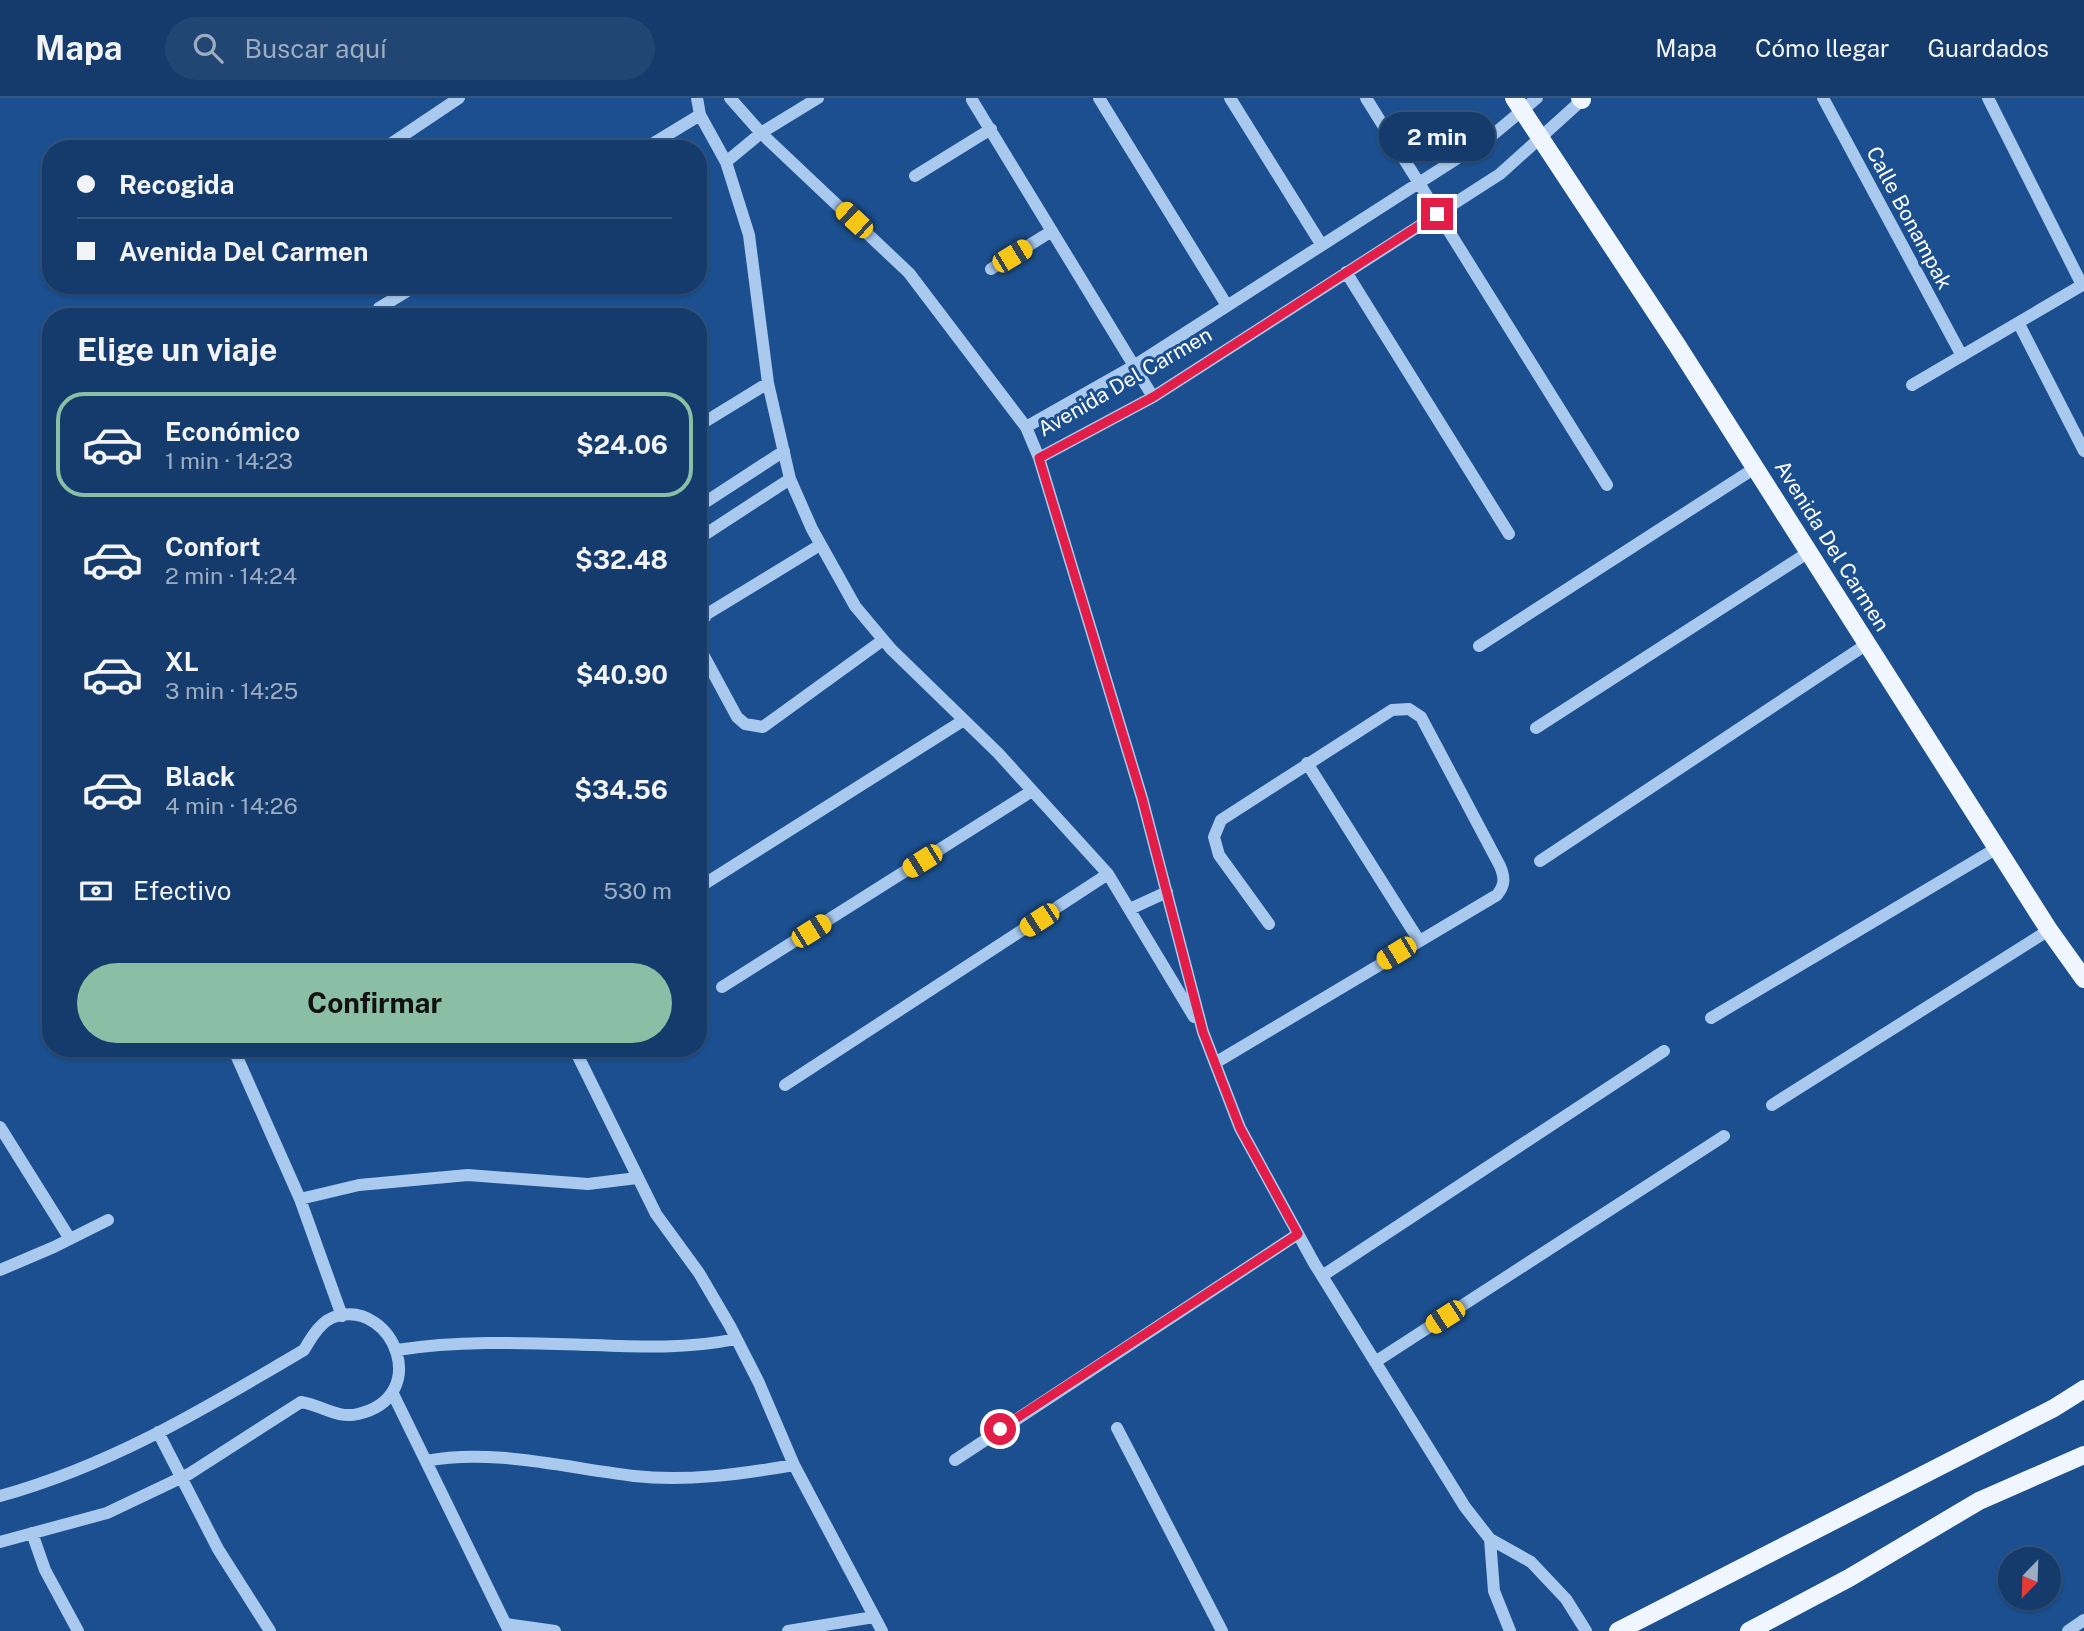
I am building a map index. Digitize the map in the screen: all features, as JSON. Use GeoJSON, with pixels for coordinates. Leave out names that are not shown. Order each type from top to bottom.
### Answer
{"type":"FeatureCollection","features":[{"type":"Feature","properties":{"kind":"main road","name":"Avenida Del Carmen"},"geometry":{"type":"LineString","coordinates":[[1518,105],[1755,468],[2049,930],[2084,979]]}},
{"type":"Feature","properties":{"kind":"main road"},"geometry":{"type":"LineString","coordinates":[[1618,1631],[2054,1408],[2084,1390]]}},
{"type":"Feature","properties":{"kind":"main road"},"geometry":{"type":"LineString","coordinates":[[1749,1631],[1849,1578],[1979,1501],[2084,1455]]}},
{"type":"Feature","properties":{"kind":"street"},"geometry":{"type":"LineString","coordinates":[[396,140],[459,98]]}},
{"type":"Feature","properties":{"kind":"street"},"geometry":{"type":"LineString","coordinates":[[697,98],[700,115],[726,163],[749,235],[768,383],[790,479],[820,545],[855,606],[883,640],[964,720],[1108,874],[1203,1032]]}},
{"type":"Feature","properties":{"kind":"street"},"geometry":{"type":"LineString","coordinates":[[730,98],[761,133],[909,273],[1026,427]]}},
{"type":"Feature","properties":{"kind":"street"},"geometry":{"type":"LineString","coordinates":[[726,163],[761,133],[818,98]]}},
{"type":"Feature","properties":{"kind":"street"},"geometry":{"type":"LineString","coordinates":[[1099,98],[1226,304]]}},
{"type":"Feature","properties":{"kind":"street"},"geometry":{"type":"LineString","coordinates":[[1230,98],[1321,244]]}},
{"type":"Feature","properties":{"kind":"street"},"geometry":{"type":"LineString","coordinates":[[1366,98],[1607,485]]}},
{"type":"Feature","properties":{"kind":"street","name":"Avenida Del Carmen"},"geometry":{"type":"LineString","coordinates":[[1537,98],[1518,105],[1489,138],[1226,304],[1132,367],[1026,427],[1039,458],[1153,397],[1500,174],[1581,99]]}},
{"type":"Feature","properties":{"kind":"street","name":"Calle Bonampak"},"geometry":{"type":"LineString","coordinates":[[1823,98],[1962,356]]}},
{"type":"Feature","properties":{"kind":"street"},"geometry":{"type":"LineString","coordinates":[[1912,385],[2083,285],[1988,98]]}},
{"type":"Feature","properties":{"kind":"street"},"geometry":{"type":"LineString","coordinates":[[972,100],[1132,367],[1153,397]]}},
{"type":"Feature","properties":{"kind":"street"},"geometry":{"type":"LineString","coordinates":[[659,140],[700,115]]}},
{"type":"Feature","properties":{"kind":"street"},"geometry":{"type":"LineString","coordinates":[[915,176],[991,129]]}},
{"type":"Feature","properties":{"kind":"street"},"geometry":{"type":"LineString","coordinates":[[991,269],[1052,231]]}},
{"type":"Feature","properties":{"kind":"street"},"geometry":{"type":"LineString","coordinates":[[1346,272],[1509,534]]}},
{"type":"Feature","properties":{"kind":"street"},"geometry":{"type":"LineString","coordinates":[[379,308],[402,294]]}},
{"type":"Feature","properties":{"kind":"street"},"geometry":{"type":"LineString","coordinates":[[2019,324],[2084,451]]}},
{"type":"Feature","properties":{"kind":"street"},"geometry":{"type":"LineString","coordinates":[[707,420],[768,383]]}},
{"type":"Feature","properties":{"kind":"street"},"geometry":{"type":"LineString","coordinates":[[707,501],[784,451]]}},
{"type":"Feature","properties":{"kind":"street"},"geometry":{"type":"LineString","coordinates":[[1039,458],[1142,798],[1203,1032],[1240,1128],[1322,1276],[1465,1507],[1490,1539],[1531,1562],[1566,1599],[1587,1631]]}},
{"type":"Feature","properties":{"kind":"street"},"geometry":{"type":"LineString","coordinates":[[1479,646],[1755,468]]}},
{"type":"Feature","properties":{"kind":"street"},"geometry":{"type":"LineString","coordinates":[[707,533],[790,479]]}},
{"type":"Feature","properties":{"kind":"street"},"geometry":{"type":"LineString","coordinates":[[707,614],[820,545]]}},
{"type":"Feature","properties":{"kind":"street"},"geometry":{"type":"LineString","coordinates":[[1536,728],[1809,552]]}},
{"type":"Feature","properties":{"kind":"street"},"geometry":{"type":"LineString","coordinates":[[707,662],[737,717],[745,724],[763,727],[883,640]]}},
{"type":"Feature","properties":{"kind":"street"},"geometry":{"type":"LineString","coordinates":[[1540,861],[1867,644]]}},
{"type":"Feature","properties":{"kind":"street"},"geometry":{"type":"LineString","coordinates":[[1215,1063],[1418,939],[1497,895],[1504,882],[1500,866],[1421,717],[1409,709],[1392,710],[1221,820],[1215,831],[1219,855],[1269,924]]}},
{"type":"Feature","properties":{"kind":"street"},"geometry":{"type":"LineString","coordinates":[[707,882],[964,720]]}},
{"type":"Feature","properties":{"kind":"street"},"geometry":{"type":"LineString","coordinates":[[1307,764],[1418,939]]}},
{"type":"Feature","properties":{"kind":"street"},"geometry":{"type":"LineString","coordinates":[[723,987],[1032,791]]}},
{"type":"Feature","properties":{"kind":"street"},"geometry":{"type":"LineString","coordinates":[[1711,1018],[1997,848]]}},
{"type":"Feature","properties":{"kind":"street"},"geometry":{"type":"LineString","coordinates":[[785,1086],[1108,874]]}},
{"type":"Feature","properties":{"kind":"street"},"geometry":{"type":"LineString","coordinates":[[1130,909],[1167,891]]}},
{"type":"Feature","properties":{"kind":"street"},"geometry":{"type":"LineString","coordinates":[[1772,1105],[2049,930]]}},
{"type":"Feature","properties":{"kind":"street"},"geometry":{"type":"LineString","coordinates":[[1322,1276],[1664,1051]]}},
{"type":"Feature","properties":{"kind":"street"},"geometry":{"type":"LineString","coordinates":[[237,1057],[300,1199],[342,1316]]}},
{"type":"Feature","properties":{"kind":"street"},"geometry":{"type":"LineString","coordinates":[[578,1057],[656,1213],[699,1273],[736,1339],[759,1383],[794,1465],[882,1631]]}},
{"type":"Feature","properties":{"kind":"street"},"geometry":{"type":"LineString","coordinates":[[0,1127],[70,1239]]}},
{"type":"Feature","properties":{"kind":"street"},"geometry":{"type":"LineString","coordinates":[[1375,1362],[1724,1136]]}},
{"type":"Feature","properties":{"kind":"street"},"geometry":{"type":"LineString","coordinates":[[300,1199],[359,1185],[468,1175],[588,1184],[637,1178]]}},
{"type":"Feature","properties":{"kind":"street"},"geometry":{"type":"LineString","coordinates":[[0,1270],[108,1220]]}},
{"type":"Feature","properties":{"kind":"street"},"geometry":{"type":"LineString","coordinates":[[955,1460],[1298,1234]]}},
{"type":"Feature","properties":{"kind":"street"},"geometry":{"type":"LineString","coordinates":[[0,1496],[54,1481],[117,1455],[304,1350],[317,1330],[335,1316],[356,1315],[379,1325],[397,1350],[400,1380],[393,1394],[381,1405],[356,1414],[332,1413],[313,1404],[301,1402],[181,1478],[107,1513],[0,1542]]}},
{"type":"Feature","properties":{"kind":"street"},"geometry":{"type":"LineString","coordinates":[[397,1350],[437,1344],[704,1346],[736,1339]]}},
{"type":"Feature","properties":{"kind":"street"},"geometry":{"type":"LineString","coordinates":[[393,1394],[507,1627],[555,1631]]}},
{"type":"Feature","properties":{"kind":"street"},"geometry":{"type":"LineString","coordinates":[[1117,1428],[1222,1631]]}},
{"type":"Feature","properties":{"kind":"street"},"geometry":{"type":"LineString","coordinates":[[158,1432],[218,1549],[270,1631]]}},
{"type":"Feature","properties":{"kind":"street"},"geometry":{"type":"LineString","coordinates":[[426,1461],[446,1457],[529,1461],[637,1476],[739,1474],[794,1465]]}},
{"type":"Feature","properties":{"kind":"street"},"geometry":{"type":"LineString","coordinates":[[32,1533],[46,1570],[78,1631]]}},
{"type":"Feature","properties":{"kind":"street"},"geometry":{"type":"LineString","coordinates":[[1490,1539],[1494,1591],[1510,1631]]}},
{"type":"Feature","properties":{"kind":"street"},"geometry":{"type":"LineString","coordinates":[[788,1631],[874,1616]]}},
{"type":"Feature","properties":{"kind":"street"},"geometry":{"type":"LineString","coordinates":[[2068,1631],[2084,1620]]}},
{"type":"Feature","properties":{"kind":"route"},"geometry":{"type":"LineString","coordinates":[[1000,1429],[1298,1234],[1240,1128],[1203,1032],[1142,798],[1039,458],[1153,397],[1437,214]]}}]}
